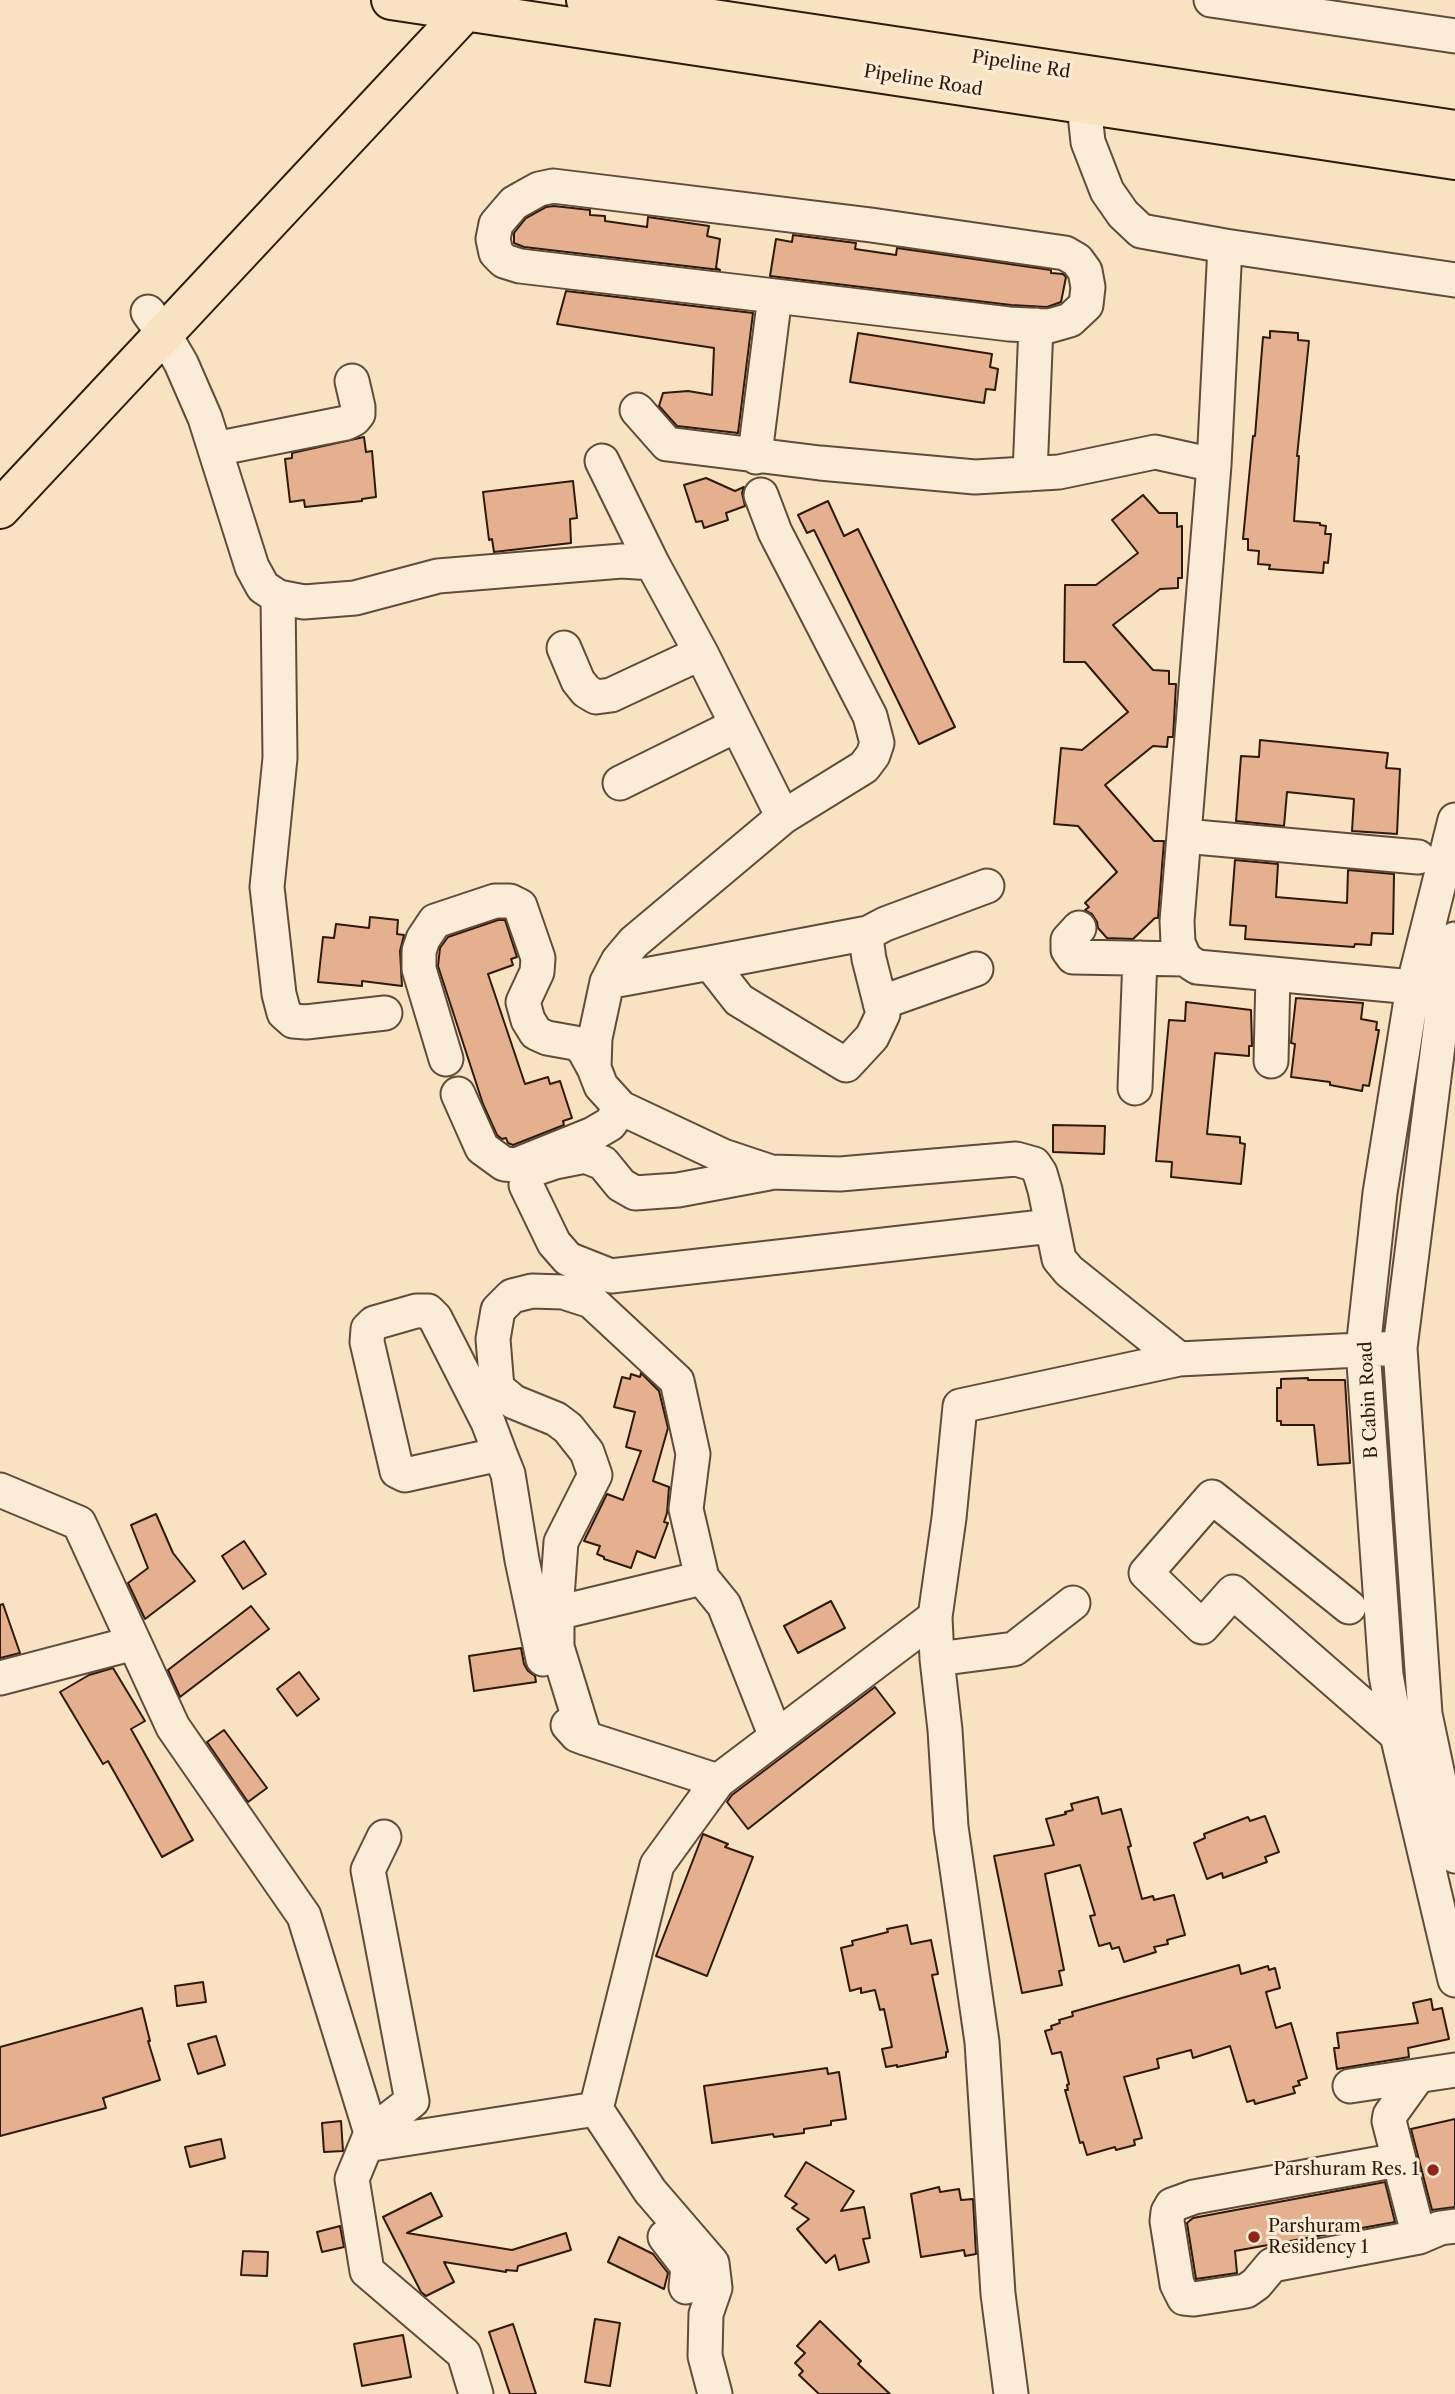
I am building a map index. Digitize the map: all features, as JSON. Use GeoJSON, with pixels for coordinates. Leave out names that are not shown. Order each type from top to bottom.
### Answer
{"type":"FeatureCollection","features":[{"type":"Feature","properties":{"kind":"main road","name":"Pipeline Road"},"geometry":{"type":"LineString","coordinates":[[391,0],[454,5],[1086,90],[1455,160]]}},
{"type":"Feature","properties":{"kind":"main road","name":"Pipeline Rd"},"geometry":{"type":"LineString","coordinates":[[586,0],[1086,90],[1455,130]]}},
{"type":"Feature","properties":{"kind":"main road"},"geometry":{"type":"LineString","coordinates":[[0,509],[156,323],[454,5]]}},
{"type":"Feature","properties":{"kind":"main road"},"geometry":{"type":"LineString","coordinates":[[0,470],[156,323]]}},
{"type":"Feature","properties":{"kind":"street"},"geometry":{"type":"LineString","coordinates":[[1211,0],[1455,36]]}},
{"type":"Feature","properties":{"kind":"street"},"geometry":{"type":"LineString","coordinates":[[1371,0],[1455,14]]}},
{"type":"Feature","properties":{"kind":"street"},"geometry":{"type":"LineString","coordinates":[[1086,90],[1088,142],[1107,191],[1123,214],[1141,230],[1225,246],[1455,280]]}},
{"type":"Feature","properties":{"kind":"street"},"geometry":{"type":"LineString","coordinates":[[553,186],[871,225],[1065,253],[1077,260],[1086,271],[1088,288],[1086,305],[1070,320],[1049,326],[775,296],[520,266],[504,261],[496,253],[493,239],[496,224],[514,203],[539,189],[553,186]]}},
{"type":"Feature","properties":{"kind":"street"},"geometry":{"type":"LineString","coordinates":[[1185,959],[1178,943],[1177,920],[1214,465],[1225,246]]}},
{"type":"Feature","properties":{"kind":"street"},"geometry":{"type":"LineString","coordinates":[[757,457],[757,438],[775,296]]}},
{"type":"Feature","properties":{"kind":"street"},"geometry":{"type":"LineString","coordinates":[[156,323],[205,418],[252,568],[263,587],[278,597],[304,602],[355,598],[438,576],[622,561],[652,563]]}},
{"type":"Feature","properties":{"kind":"street"},"geometry":{"type":"LineString","coordinates":[[1030,474],[1036,326]]}},
{"type":"Feature","properties":{"kind":"street"},"geometry":{"type":"LineString","coordinates":[[215,449],[346,423],[358,414],[352,381]]}},
{"type":"Feature","properties":{"kind":"street"},"geometry":{"type":"LineString","coordinates":[[637,410],[667,444],[757,457],[975,478],[1059,472],[1155,452],[1214,465]]}},
{"type":"Feature","properties":{"kind":"street"},"geometry":{"type":"LineString","coordinates":[[602,461],[783,817]]}},
{"type":"Feature","properties":{"kind":"street"},"geometry":{"type":"LineString","coordinates":[[594,1068],[595,1038],[607,982],[618,961],[634,942],[783,817],[864,767],[877,744],[870,716],[775,532],[761,495]]}},
{"type":"Feature","properties":{"kind":"street"},"geometry":{"type":"LineString","coordinates":[[278,597],[280,758],[267,887],[279,994],[284,1013],[293,1021],[306,1022],[385,1013]]}},
{"type":"Feature","properties":{"kind":"street"},"geometry":{"type":"LineString","coordinates":[[564,648],[578,681],[586,691],[596,697],[611,695],[701,653]]}},
{"type":"Feature","properties":{"kind":"street"},"geometry":{"type":"LineString","coordinates":[[620,783],[737,725]]}},
{"type":"Feature","properties":{"kind":"street","name":"B Cabin Road"},"geometry":{"type":"LineString","coordinates":[[1455,820],[1413,987],[1380,1193],[1363,1349],[1386,1675],[1397,1735],[1455,1980]]}},
{"type":"Feature","properties":{"kind":"street"},"geometry":{"type":"LineString","coordinates":[[1184,836],[1418,858]]}},
{"type":"Feature","properties":{"kind":"street"},"geometry":{"type":"LineString","coordinates":[[607,982],[868,933],[884,924],[987,886]]}},
{"type":"Feature","properties":{"kind":"street"},"geometry":{"type":"LineString","coordinates":[[446,1059],[419,969],[419,951],[423,939],[435,921],[495,901],[510,901],[520,906],[538,958],[537,972],[523,1002],[528,1020],[537,1033],[547,1038],[575,1043],[583,1048],[601,1086],[621,1108],[723,1156],[771,1172]]}},
{"type":"Feature","properties":{"kind":"street"},"geometry":{"type":"LineString","coordinates":[[1079,928],[1068,940],[1068,950],[1073,957],[1185,959],[1197,967],[1446,990]]}},
{"type":"Feature","properties":{"kind":"street"},"geometry":{"type":"LineString","coordinates":[[710,963],[739,1000],[846,1065],[872,1037],[883,1014],[869,959],[868,933]]}},
{"type":"Feature","properties":{"kind":"street"},"geometry":{"type":"LineString","coordinates":[[1455,939],[1446,990],[1400,1348],[1425,1714],[1446,1770],[1455,1856]]}},
{"type":"Feature","properties":{"kind":"street"},"geometry":{"type":"LineString","coordinates":[[1135,1088],[1140,958]]}},
{"type":"Feature","properties":{"kind":"street"},"geometry":{"type":"LineString","coordinates":[[880,1003],[976,969]]}},
{"type":"Feature","properties":{"kind":"street"},"geometry":{"type":"LineString","coordinates":[[1271,1060],[1273,974]]}},
{"type":"Feature","properties":{"kind":"street"},"geometry":{"type":"LineString","coordinates":[[458,1094],[482,1148],[503,1164],[516,1165],[593,1134],[610,1124],[621,1108]]}},
{"type":"Feature","properties":{"kind":"street"},"geometry":{"type":"LineString","coordinates":[[1051,1226],[611,1276],[568,1259],[554,1242],[526,1185],[529,1171],[584,1156],[603,1163],[621,1185],[635,1194],[678,1190],[771,1172],[840,1174],[1016,1159],[1034,1164],[1040,1173],[1059,1259],[1069,1271],[1179,1359]]}},
{"type":"Feature","properties":{"kind":"street"},"geometry":{"type":"LineString","coordinates":[[585,1738],[557,1647],[557,1613],[561,1542],[595,1475],[587,1452],[568,1428],[556,1419],[514,1402],[497,1388],[493,1339],[498,1310],[512,1296],[532,1291],[563,1292],[591,1301],[677,1381],[693,1454],[686,1509],[702,1578],[724,1605],[776,1737]]}},
{"type":"Feature","properties":{"kind":"street"},"geometry":{"type":"LineString","coordinates":[[500,1454],[405,1475],[397,1471],[367,1342],[368,1329],[374,1323],[416,1311],[428,1311],[435,1318],[476,1399],[500,1454],[508,1474],[522,1560],[553,1702],[564,1720],[577,1735],[718,1782]]}},
{"type":"Feature","properties":{"kind":"street"},"geometry":{"type":"LineString","coordinates":[[1011,2394],[998,2294],[982,2042],[951,1827],[945,1730],[936,1659],[935,1617],[949,1518],[960,1406],[1179,1359],[1400,1348]]}},
{"type":"Feature","properties":{"kind":"street"},"geometry":{"type":"LineString","coordinates":[[0,1490],[79,1523],[173,1727],[304,1916],[368,2139]]}},
{"type":"Feature","properties":{"kind":"street"},"geometry":{"type":"LineString","coordinates":[[1349,1607],[1212,1497],[1146,1573],[1202,1628],[1233,1592],[1397,1735]]}},
{"type":"Feature","properties":{"kind":"street"},"geometry":{"type":"LineString","coordinates":[[557,1613],[702,1578]]}},
{"type":"Feature","properties":{"kind":"street"},"geometry":{"type":"LineString","coordinates":[[936,1659],[1014,1649],[1073,1603]]}},
{"type":"Feature","properties":{"kind":"street"},"geometry":{"type":"LineString","coordinates":[[686,2287],[688,2267],[665,2237],[650,2190],[596,2109],[657,1865],[718,1782],[935,1617]]}},
{"type":"Feature","properties":{"kind":"street"},"geometry":{"type":"LineString","coordinates":[[0,1678],[134,1643]]}},
{"type":"Feature","properties":{"kind":"street"},"geometry":{"type":"LineString","coordinates":[[384,1837],[368,1870],[412,2101],[368,2139],[352,2179],[367,2271],[464,2354],[476,2394]]}},
{"type":"Feature","properties":{"kind":"street"},"geometry":{"type":"LineString","coordinates":[[1350,2085],[1455,2070]]}},
{"type":"Feature","properties":{"kind":"street"},"geometry":{"type":"LineString","coordinates":[[1418,2076],[1390,2115],[1390,2128],[1419,2237]]}},
{"type":"Feature","properties":{"kind":"street"},"geometry":{"type":"LineString","coordinates":[[368,2139],[596,2109]]}},
{"type":"Feature","properties":{"kind":"street"},"geometry":{"type":"LineString","coordinates":[[1398,2160],[1194,2197],[1172,2205],[1167,2221],[1177,2284],[1184,2298],[1194,2299],[1246,2291],[1256,2284],[1272,2265],[1419,2237],[1440,2228],[1455,2227]]}},
{"type":"Feature","properties":{"kind":"street"},"geometry":{"type":"LineString","coordinates":[[665,2237],[712,2263],[715,2288],[706,2314],[705,2356],[715,2394]]}},
{"type":"Feature","properties":{"kind":"building"},"geometry":{"type":"Polygon","coordinates":[[[546,207],[590,210],[590,215],[605,216],[605,221],[647,227],[648,217],[709,226],[707,236],[720,239],[716,268],[720,270],[524,247],[514,243],[514,233],[526,218],[546,207]]]}},
{"type":"Feature","properties":{"kind":"building"},"geometry":{"type":"Polygon","coordinates":[[[793,235],[856,243],[855,249],[896,255],[897,248],[1051,270],[1051,273],[1063,274],[1066,277],[1061,302],[1047,307],[1011,305],[770,276],[776,239],[792,242],[793,235]]]}},
{"type":"Feature","properties":{"kind":"building"},"geometry":{"type":"Polygon","coordinates":[[[566,291],[753,313],[738,433],[677,426],[659,406],[663,393],[688,391],[712,395],[714,348],[557,324],[566,291]]]}},
{"type":"Feature","properties":{"kind":"building"},"geometry":{"type":"Polygon","coordinates":[[[1270,331],[1298,333],[1298,340],[1309,341],[1297,456],[1294,521],[1320,523],[1326,526],[1325,534],[1331,534],[1328,563],[1324,562],[1323,573],[1269,569],[1270,565],[1258,564],[1259,551],[1248,550],[1248,539],[1243,539],[1263,337],[1270,338],[1270,331]]]}},
{"type":"Feature","properties":{"kind":"building"},"geometry":{"type":"Polygon","coordinates":[[[858,333],[992,354],[990,367],[998,369],[995,390],[986,389],[984,403],[850,382],[858,333]]]}},
{"type":"Feature","properties":{"kind":"building"},"geometry":{"type":"Polygon","coordinates":[[[364,437],[366,452],[372,451],[376,497],[305,507],[304,500],[290,502],[285,459],[292,458],[292,453],[364,437]]]}},
{"type":"Feature","properties":{"kind":"building"},"geometry":{"type":"Polygon","coordinates":[[[706,478],[735,491],[744,487],[742,493],[745,506],[726,513],[728,520],[704,528],[702,521],[696,522],[684,485],[706,478]]]}},
{"type":"Feature","properties":{"kind":"building"},"geometry":{"type":"Polygon","coordinates":[[[573,481],[577,518],[570,519],[571,543],[494,552],[492,539],[489,540],[483,492],[573,481]]]}},
{"type":"Feature","properties":{"kind":"building"},"geometry":{"type":"Polygon","coordinates":[[[1143,495],[1159,513],[1177,513],[1177,527],[1182,526],[1182,578],[1178,578],[1178,588],[1160,589],[1113,625],[1153,670],[1169,671],[1169,684],[1176,684],[1173,737],[1168,737],[1167,747],[1153,746],[1105,785],[1154,841],[1164,841],[1158,918],[1133,939],[1107,938],[1098,928],[1092,914],[1085,910],[1089,907],[1085,903],[1117,872],[1078,826],[1054,824],[1061,748],[1082,750],[1128,712],[1085,662],[1064,662],[1065,585],[1096,585],[1138,553],[1112,520],[1143,495]]]}},
{"type":"Feature","properties":{"kind":"building"},"geometry":{"type":"Polygon","coordinates":[[[828,501],[844,536],[858,529],[955,727],[919,744],[814,530],[807,533],[798,515],[828,501]]]}},
{"type":"Feature","properties":{"kind":"building"},"geometry":{"type":"Polygon","coordinates":[[[1260,740],[1388,753],[1386,768],[1400,769],[1397,834],[1352,831],[1354,799],[1287,792],[1284,826],[1236,821],[1241,756],[1259,757],[1260,740]]]}},
{"type":"Feature","properties":{"kind":"building"},"geometry":{"type":"Polygon","coordinates":[[[1235,860],[1278,864],[1276,897],[1347,903],[1348,870],[1394,874],[1393,934],[1372,933],[1371,945],[1355,944],[1354,947],[1245,939],[1246,926],[1230,925],[1235,860]]]}},
{"type":"Feature","properties":{"kind":"building"},"geometry":{"type":"Polygon","coordinates":[[[370,917],[398,920],[397,934],[404,935],[400,951],[402,986],[362,981],[362,986],[318,982],[323,937],[334,938],[336,924],[369,928],[370,917]]]}},
{"type":"Feature","properties":{"kind":"building"},"geometry":{"type":"Polygon","coordinates":[[[505,920],[517,957],[511,959],[513,965],[488,974],[525,1084],[548,1077],[550,1084],[560,1081],[572,1118],[563,1121],[564,1125],[513,1145],[508,1143],[506,1138],[502,1139],[497,1135],[483,1104],[438,966],[440,948],[448,937],[505,920]]]}},
{"type":"Feature","properties":{"kind":"building"},"geometry":{"type":"Polygon","coordinates":[[[1296,998],[1363,1003],[1361,1019],[1377,1022],[1376,1030],[1379,1030],[1369,1086],[1363,1085],[1362,1091],[1330,1085],[1330,1082],[1291,1077],[1295,1044],[1291,1043],[1296,998]]]}},
{"type":"Feature","properties":{"kind":"building"},"geometry":{"type":"Polygon","coordinates":[[[1186,1002],[1251,1010],[1252,1046],[1249,1046],[1249,1056],[1215,1053],[1207,1134],[1240,1137],[1240,1143],[1245,1144],[1241,1184],[1171,1177],[1172,1162],[1156,1161],[1169,1020],[1185,1021],[1186,1002]]]}},
{"type":"Feature","properties":{"kind":"building"},"geometry":{"type":"Polygon","coordinates":[[[1053,1125],[1105,1126],[1104,1154],[1053,1152],[1053,1125]]]}},
{"type":"Feature","properties":{"kind":"building"},"geometry":{"type":"Polygon","coordinates":[[[641,1373],[659,1391],[668,1428],[653,1481],[669,1487],[664,1522],[668,1523],[655,1558],[637,1551],[631,1568],[604,1559],[597,1554],[600,1546],[584,1541],[607,1494],[623,1500],[641,1451],[626,1447],[635,1412],[614,1407],[622,1377],[630,1379],[631,1374],[640,1377],[641,1373]]]}},
{"type":"Feature","properties":{"kind":"building"},"geometry":{"type":"Polygon","coordinates":[[[1281,1379],[1345,1380],[1350,1463],[1318,1465],[1314,1425],[1281,1425],[1281,1421],[1277,1421],[1277,1388],[1281,1388],[1281,1379]]]}},
{"type":"Feature","properties":{"kind":"building"},"geometry":{"type":"Polygon","coordinates":[[[156,1514],[173,1553],[195,1581],[145,1619],[128,1583],[148,1568],[131,1525],[156,1514]]]}},
{"type":"Feature","properties":{"kind":"building"},"geometry":{"type":"Polygon","coordinates":[[[244,1541],[266,1574],[243,1589],[222,1556],[244,1541]]]}},
{"type":"Feature","properties":{"kind":"building"},"geometry":{"type":"Polygon","coordinates":[[[831,1601],[845,1628],[798,1653],[784,1626],[831,1601]]]}},
{"type":"Feature","properties":{"kind":"building"},"geometry":{"type":"Polygon","coordinates":[[[3,1604],[20,1653],[0,1658],[0,1605],[3,1604]]]}},
{"type":"Feature","properties":{"kind":"building"},"geometry":{"type":"Polygon","coordinates":[[[251,1606],[269,1629],[180,1697],[168,1670],[251,1606]]]}},
{"type":"Feature","properties":{"kind":"building"},"geometry":{"type":"Polygon","coordinates":[[[521,1648],[524,1664],[535,1676],[536,1682],[474,1691],[469,1656],[521,1648]]]}},
{"type":"Feature","properties":{"kind":"building"},"geometry":{"type":"Polygon","coordinates":[[[113,1668],[145,1721],[131,1729],[193,1840],[162,1857],[108,1761],[103,1764],[60,1692],[89,1675],[113,1668]]]}},
{"type":"Feature","properties":{"kind":"building"},"geometry":{"type":"Polygon","coordinates":[[[299,1672],[319,1699],[297,1716],[277,1689],[299,1672]]]}},
{"type":"Feature","properties":{"kind":"building"},"geometry":{"type":"Polygon","coordinates":[[[875,1687],[895,1713],[748,1829],[727,1802],[732,1795],[875,1687]]]}},
{"type":"Feature","properties":{"kind":"building"},"geometry":{"type":"Polygon","coordinates":[[[224,1730],[267,1788],[248,1802],[207,1742],[224,1730]]]}},
{"type":"Feature","properties":{"kind":"building"},"geometry":{"type":"Polygon","coordinates":[[[1098,1797],[1102,1814],[1121,1809],[1142,1899],[1153,1896],[1154,1900],[1174,1895],[1185,1935],[1167,1940],[1168,1944],[1154,1947],[1156,1952],[1124,1962],[1119,1947],[1112,1949],[1110,1943],[1099,1946],[1090,1916],[1095,1915],[1080,1865],[1045,1874],[1064,1970],[1059,1971],[1062,1985],[1022,1993],[994,1856],[1054,1845],[1046,1819],[1073,1810],[1071,1804],[1098,1797]]]}},
{"type":"Feature","properties":{"kind":"building"},"geometry":{"type":"Polygon","coordinates":[[[1265,1816],[1279,1852],[1265,1857],[1267,1862],[1223,1878],[1222,1873],[1207,1879],[1194,1843],[1205,1838],[1204,1834],[1248,1817],[1250,1821],[1265,1816]]]}},
{"type":"Feature","properties":{"kind":"building"},"geometry":{"type":"Polygon","coordinates":[[[703,1834],[728,1844],[725,1847],[753,1857],[707,1976],[656,1956],[703,1834]]]}},
{"type":"Feature","properties":{"kind":"building"},"geometry":{"type":"Polygon","coordinates":[[[907,1925],[911,1944],[931,1940],[938,1974],[932,1975],[948,2052],[946,2057],[886,2067],[882,2049],[892,2047],[884,2009],[880,2010],[875,1990],[861,1993],[861,1988],[850,1991],[841,1948],[853,1945],[852,1941],[907,1925]]]}},
{"type":"Feature","properties":{"kind":"building"},"geometry":{"type":"Polygon","coordinates":[[[1239,1965],[1241,1974],[1268,1966],[1269,1970],[1275,1968],[1280,1988],[1266,1992],[1276,2028],[1291,2023],[1307,2078],[1298,2081],[1300,2085],[1293,2087],[1295,2093],[1255,2104],[1254,2100],[1247,2102],[1230,2046],[1193,2058],[1191,2050],[1157,2059],[1159,2068],[1124,2077],[1142,2138],[1134,2140],[1135,2145],[1116,2150],[1115,2147],[1087,2155],[1083,2142],[1080,2143],[1065,2090],[1068,2090],[1069,2084],[1061,2052],[1052,2054],[1045,2031],[1060,2023],[1059,2020],[1073,2016],[1072,2012],[1239,1965]]]}},
{"type":"Feature","properties":{"kind":"building"},"geometry":{"type":"Polygon","coordinates":[[[203,1982],[206,2002],[177,2006],[175,1986],[203,1982]]]}},
{"type":"Feature","properties":{"kind":"building"},"geometry":{"type":"Polygon","coordinates":[[[1431,1999],[1433,2010],[1442,2008],[1449,2039],[1408,2048],[1409,2057],[1337,2069],[1334,2048],[1339,2048],[1337,2033],[1418,2023],[1413,2003],[1431,1999]]]}},
{"type":"Feature","properties":{"kind":"building"},"geometry":{"type":"Polygon","coordinates":[[[142,2008],[148,2041],[160,2080],[103,2098],[106,2108],[0,2136],[0,2047],[142,2008]]]}},
{"type":"Feature","properties":{"kind":"building"},"geometry":{"type":"Polygon","coordinates":[[[216,2036],[225,2065],[198,2074],[188,2044],[216,2036]]]}},
{"type":"Feature","properties":{"kind":"building"},"geometry":{"type":"Polygon","coordinates":[[[827,2068],[828,2074],[839,2072],[846,2119],[831,2121],[831,2125],[804,2129],[804,2133],[774,2137],[773,2134],[712,2143],[704,2086],[827,2068]]]}},
{"type":"Feature","properties":{"kind":"building","name":"Parshuram Res. 1"},"geometry":{"type":"Polygon","coordinates":[[[1455,2119],[1455,2207],[1432,2210],[1411,2129],[1455,2119]]]}},
{"type":"Feature","properties":{"kind":"building"},"geometry":{"type":"Polygon","coordinates":[[[341,2121],[343,2151],[324,2152],[322,2123],[341,2121]]]}},
{"type":"Feature","properties":{"kind":"building"},"geometry":{"type":"Polygon","coordinates":[[[221,2139],[225,2158],[190,2167],[185,2147],[221,2139]]]}},
{"type":"Feature","properties":{"kind":"building"},"geometry":{"type":"Polygon","coordinates":[[[806,2162],[854,2191],[841,2211],[864,2207],[870,2238],[863,2239],[869,2262],[839,2270],[835,2255],[826,2263],[797,2229],[809,2219],[792,2208],[797,2204],[785,2196],[806,2162]]]}},
{"type":"Feature","properties":{"kind":"building","name":"Parshuram Residency 1"},"geometry":{"type":"Polygon","coordinates":[[[1385,2182],[1395,2222],[1235,2251],[1237,2273],[1196,2279],[1187,2223],[1193,2218],[1385,2182]]]}},
{"type":"Feature","properties":{"kind":"building"},"geometry":{"type":"Polygon","coordinates":[[[939,2187],[940,2192],[959,2189],[961,2200],[973,2199],[976,2254],[965,2256],[964,2250],[921,2257],[911,2194],[939,2187]]]}},
{"type":"Feature","properties":{"kind":"building"},"geometry":{"type":"Polygon","coordinates":[[[431,2193],[442,2216],[407,2233],[512,2250],[566,2233],[571,2250],[518,2266],[517,2271],[506,2272],[444,2262],[454,2282],[426,2296],[421,2292],[383,2217],[431,2193]]]}},
{"type":"Feature","properties":{"kind":"building"},"geometry":{"type":"Polygon","coordinates":[[[340,2226],[344,2247],[322,2252],[317,2232],[340,2226]]]}},
{"type":"Feature","properties":{"kind":"building"},"geometry":{"type":"Polygon","coordinates":[[[619,2237],[653,2254],[668,2273],[664,2289],[608,2262],[619,2237]]]}},
{"type":"Feature","properties":{"kind":"building"},"geometry":{"type":"Polygon","coordinates":[[[243,2251],[268,2252],[267,2276],[241,2275],[243,2251]]]}},
{"type":"Feature","properties":{"kind":"building"},"geometry":{"type":"Polygon","coordinates":[[[595,2319],[620,2323],[610,2386],[585,2382],[595,2319]]]}},
{"type":"Feature","properties":{"kind":"building"},"geometry":{"type":"Polygon","coordinates":[[[820,2321],[861,2361],[858,2364],[890,2394],[819,2394],[799,2375],[803,2371],[795,2363],[805,2353],[797,2346],[820,2321]]]}},
{"type":"Feature","properties":{"kind":"building"},"geometry":{"type":"Polygon","coordinates":[[[513,2324],[536,2394],[510,2394],[489,2332],[513,2324]]]}},
{"type":"Feature","properties":{"kind":"building"},"geometry":{"type":"Polygon","coordinates":[[[403,2335],[411,2377],[362,2386],[354,2344],[403,2335]]]}},
{"type":"Feature","properties":{"kind":"place","name":"Parshuram Res. 1"},"geometry":{"type":"Point","coordinates":[1433,2170]}},
{"type":"Feature","properties":{"kind":"place","name":"Parshuram Residency 1"},"geometry":{"type":"Point","coordinates":[1254,2237]}}]}
